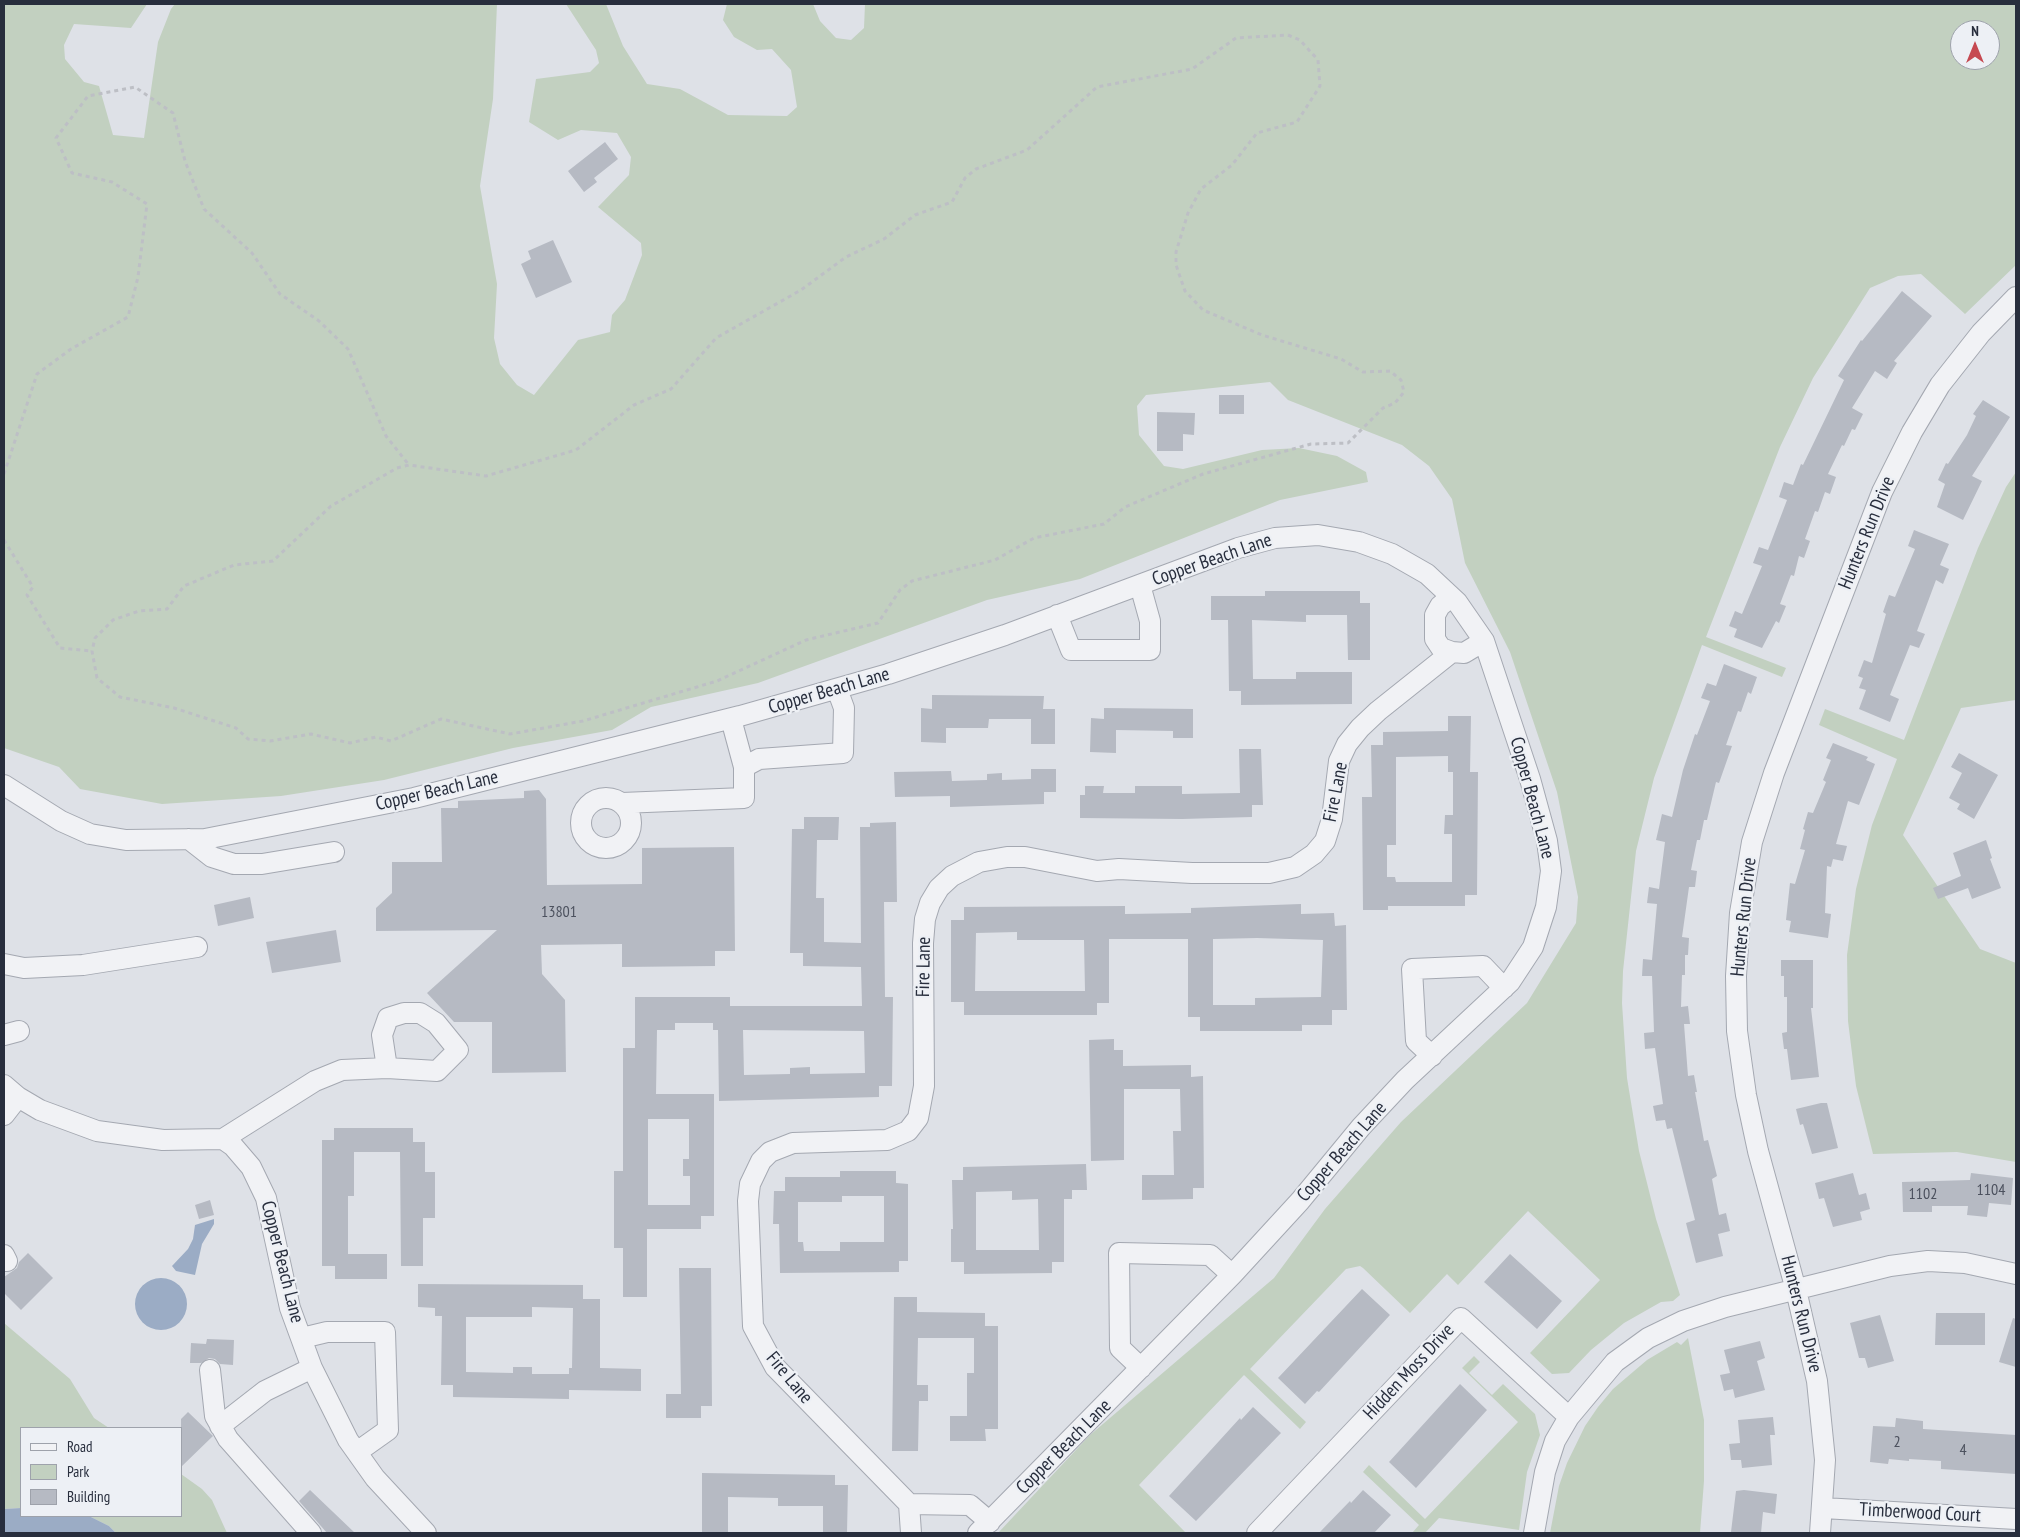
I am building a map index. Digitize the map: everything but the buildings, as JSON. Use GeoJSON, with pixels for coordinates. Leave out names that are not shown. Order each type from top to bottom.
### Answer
{"type":"FeatureCollection","features":[{"type":"Feature","properties":{"kind":"street","name":"Hunters Run Drive"},"geometry":{"type":"LineString","coordinates":[[1820,1533],[1825,1460],[1817,1381],[1796,1290],[1758,1151],[1746,1095],[1737,1031],[1736,976],[1740,913],[1752,842],[1784,746],[1882,492],[1912,432],[1940,386],[1981,333],[2016,297]]}},
{"type":"Feature","properties":{"kind":"street","name":"Copper Beach Lane"},"geometry":{"type":"LineString","coordinates":[[4,785],[61,821],[90,834],[126,840],[205,839],[414,798],[731,719],[897,671],[1057,616],[1238,548],[1274,538],[1318,535],[1359,542],[1392,554],[1427,574],[1451,597],[1484,640],[1530,779],[1547,841],[1551,872],[1546,907],[1533,947],[1504,988],[1405,1080],[1361,1127],[1300,1200],[1232,1275],[984,1528]]}},
{"type":"Feature","properties":{"kind":"street"},"geometry":{"type":"LineString","coordinates":[[1057,616],[1071,650],[1150,650],[1150,621],[1140,585]]}},
{"type":"Feature","properties":{"kind":"street"},"geometry":{"type":"LineString","coordinates":[[1451,597],[1440,606],[1435,614],[1435,639],[1441,648],[1452,652],[1464,653],[1484,640]]}},
{"type":"Feature","properties":{"kind":"street","name":"Fire Lane"},"geometry":{"type":"LineString","coordinates":[[909,1504],[775,1367],[753,1326],[748,1200],[750,1184],[761,1161],[770,1152],[793,1143],[887,1140],[908,1131],[918,1118],[924,1086],[922,943],[925,920],[930,902],[939,888],[952,876],[963,868],[979,862],[1016,857],[1097,870],[1269,873],[1295,867],[1314,854],[1325,841],[1332,819],[1339,761],[1347,744],[1378,711],[1452,652]]}},
{"type":"Feature","properties":{"kind":"street"},"geometry":{"type":"LineString","coordinates":[[744,767],[759,759],[843,753],[844,708],[837,689]]}},
{"type":"Feature","properties":{"kind":"street"},"geometry":{"type":"LineString","coordinates":[[622,804],[744,798],[744,767],[731,719]]}},
{"type":"Feature","properties":{"kind":"street"},"geometry":{"type":"LineString","coordinates":[[189,839],[212,857],[234,864],[262,864],[334,852]]}},
{"type":"Feature","properties":{"kind":"street"},"geometry":{"type":"LineString","coordinates":[[4,964],[24,968],[83,964],[197,947]]}},
{"type":"Feature","properties":{"kind":"street"},"geometry":{"type":"LineString","coordinates":[[1432,1056],[1416,1041],[1412,969],[1483,966],[1504,988]]}},
{"type":"Feature","properties":{"kind":"street"},"geometry":{"type":"LineString","coordinates":[[4,1115],[11,1091],[40,1110],[97,1131],[164,1140],[223,1139],[315,1080],[342,1070],[386,1068]]}},
{"type":"Feature","properties":{"kind":"street","name":"Copper Beach Lane"},"geometry":{"type":"LineString","coordinates":[[223,1139],[233,1146],[251,1167],[266,1198],[290,1308],[312,1368],[348,1440],[375,1478],[426,1533]]}},
{"type":"Feature","properties":{"kind":"street"},"geometry":{"type":"LineString","coordinates":[[1141,1368],[1120,1348],[1119,1254],[1210,1255],[1232,1275]]}},
{"type":"Feature","properties":{"kind":"street"},"geometry":{"type":"LineString","coordinates":[[1534,1533],[1545,1472],[1555,1441],[1569,1417],[1615,1362],[1648,1338],[1683,1321],[1725,1307],[1890,1266],[1928,1261],[1965,1264],[2016,1274]]}},
{"type":"Feature","properties":{"kind":"street","name":"Hidden Moss Drive"},"geometry":{"type":"LineString","coordinates":[[1257,1533],[1461,1318],[1569,1417]]}},
{"type":"Feature","properties":{"kind":"street"},"geometry":{"type":"LineString","coordinates":[[302,1338],[327,1332],[385,1332],[388,1430],[357,1452]]}},
{"type":"Feature","properties":{"kind":"street"},"geometry":{"type":"LineString","coordinates":[[220,1426],[265,1391],[312,1368]]}},
{"type":"Feature","properties":{"kind":"street"},"geometry":{"type":"LineString","coordinates":[[210,1370],[215,1416],[220,1426],[228,1439],[310,1533]]}},
{"type":"Feature","properties":{"kind":"street"},"geometry":{"type":"LineString","coordinates":[[911,1533],[909,1504],[970,1505],[984,1528]]}},
{"type":"Feature","properties":{"kind":"street","name":"Timberwood Court"},"geometry":{"type":"LineString","coordinates":[[1823,1508],[2016,1519]]}},
{"type":"Feature","properties":{"kind":"path"},"geometry":{"type":"LineString","coordinates":[[1288,34],[1300,40],[1318,60],[1320,86],[1297,122],[1257,133],[1232,165],[1201,189],[1193,200],[1176,252],[1176,265],[1185,291],[1203,310],[1262,335],[1340,358],[1363,372],[1390,371],[1400,380],[1404,392],[1395,403],[1383,408],[1348,443],[1311,444],[1203,474],[1125,507],[1104,524],[1034,538],[995,560],[912,581],[900,590],[878,623],[806,640],[717,681],[583,721],[510,734],[441,719],[391,740],[376,737],[350,743],[310,734],[270,742],[248,739],[236,728],[174,708],[120,697],[97,678],[92,651],[95,638],[113,620],[139,611],[167,609],[184,586],[234,565],[273,561],[331,506],[397,468],[409,465],[486,476],[576,450],[634,405],[670,389],[716,338],[801,290],[846,257],[884,240],[915,215],[952,202],[965,178],[976,169],[1027,150],[1097,87],[1192,69],[1236,38],[1288,34]]}},
{"type":"Feature","properties":{"kind":"path"},"geometry":{"type":"LineString","coordinates":[[4,474],[37,374],[71,349],[128,318],[138,277],[147,204],[112,182],[72,173],[56,138],[88,96],[134,86],[173,114],[185,162],[204,209],[252,253],[280,294],[319,321],[348,349],[386,436],[409,465]]}},
{"type":"Feature","properties":{"kind":"path"},"geometry":{"type":"LineString","coordinates":[[4,540],[33,587],[27,595],[60,648],[92,651]]}},
{"type":"Feature","properties":{"kind":"green space"},"geometry":{"type":"Polygon","coordinates":[[[4,4],[147,4],[131,28],[74,24],[64,45],[65,59],[84,82],[99,86],[113,135],[144,138],[158,42],[171,9],[175,4],[497,4],[493,99],[480,186],[497,284],[494,338],[500,364],[517,385],[534,395],[578,340],[610,332],[612,315],[625,300],[642,255],[641,243],[598,207],[629,175],[631,157],[617,133],[581,130],[558,140],[529,122],[536,79],[590,72],[599,63],[596,50],[566,4],[606,4],[623,46],[647,84],[680,89],[728,115],[787,116],[797,107],[791,70],[772,49],[757,50],[734,37],[723,20],[727,4],[813,4],[820,21],[836,38],[851,40],[864,28],[865,4],[2016,4],[2016,265],[1965,314],[1921,274],[1898,276],[1870,288],[1813,378],[1780,447],[1706,637],[1786,668],[1782,677],[1702,645],[1654,778],[1636,851],[1623,971],[1622,1003],[1627,1078],[1639,1151],[1656,1219],[1680,1295],[1673,1301],[1661,1302],[1624,1323],[1591,1350],[1569,1373],[1552,1374],[1530,1353],[1600,1280],[1528,1211],[1458,1285],[1447,1274],[1410,1313],[1363,1268],[1360,1266],[1346,1269],[1250,1369],[1306,1422],[1300,1429],[1244,1375],[1139,1485],[1186,1533],[998,1533],[1090,1435],[1274,1278],[1325,1209],[1401,1122],[1527,1003],[1576,923],[1578,897],[1557,792],[1510,652],[1465,563],[1452,499],[1429,466],[1402,445],[1288,400],[1270,382],[1146,395],[1137,406],[1139,435],[1164,466],[1183,469],[1262,450],[1299,448],[1337,456],[1366,472],[1368,482],[1280,500],[1080,579],[987,600],[758,683],[651,707],[612,730],[513,748],[384,780],[281,796],[162,804],[80,789],[59,767],[4,748],[4,4]]]}},
{"type":"Feature","properties":{"kind":"green space"},"geometry":{"type":"Polygon","coordinates":[[[2016,472],[2016,700],[1961,708],[1903,835],[1980,949],[2016,963],[2016,1162],[1957,1152],[1873,1154],[1856,1086],[1848,1021],[1847,955],[1856,889],[1872,825],[1897,759],[1819,725],[1825,709],[1904,740],[1978,548],[2006,487],[2016,472]]]}},
{"type":"Feature","properties":{"kind":"green space"},"geometry":{"type":"Polygon","coordinates":[[[4,1323],[70,1379],[94,1418],[108,1427],[20,1427],[20,1508],[4,1509],[4,1323]]]}},
{"type":"Feature","properties":{"kind":"green space"},"geometry":{"type":"Polygon","coordinates":[[[1688,1338],[1704,1420],[1704,1481],[1700,1533],[1550,1533],[1559,1486],[1567,1463],[1585,1426],[1598,1407],[1613,1389],[1647,1360],[1677,1342],[1681,1345],[1688,1338]]]}},
{"type":"Feature","properties":{"kind":"green space"},"geometry":{"type":"Polygon","coordinates":[[[1474,1356],[1480,1362],[1469,1373],[1492,1395],[1503,1384],[1535,1414],[1540,1435],[1527,1472],[1519,1530],[1439,1518],[1425,1533],[1412,1533],[1419,1525],[1363,1472],[1369,1465],[1425,1519],[1518,1422],[1462,1368],[1474,1356]]]}},
{"type":"Feature","properties":{"kind":"green space"},"geometry":{"type":"Polygon","coordinates":[[[182,1475],[202,1489],[212,1500],[227,1533],[116,1533],[109,1526],[91,1517],[182,1517],[182,1475]]]}},
{"type":"Feature","properties":{"kind":"water"},"geometry":{"type":"Polygon","coordinates":[[[214,1219],[214,1224],[202,1244],[195,1275],[176,1271],[172,1266],[188,1249],[193,1239],[195,1225],[214,1219]]]}},
{"type":"Feature","properties":{"kind":"water"},"geometry":{"type":"Polygon","coordinates":[[[156,1278],[166,1278],[175,1282],[183,1290],[187,1304],[183,1318],[175,1326],[166,1330],[156,1330],[147,1326],[139,1318],[135,1309],[135,1299],[139,1290],[147,1282],[156,1278]]]}},
{"type":"Feature","properties":{"kind":"water"},"geometry":{"type":"Polygon","coordinates":[[[20,1508],[20,1517],[91,1517],[109,1526],[116,1533],[4,1533],[4,1509],[20,1508]]]}}]}
